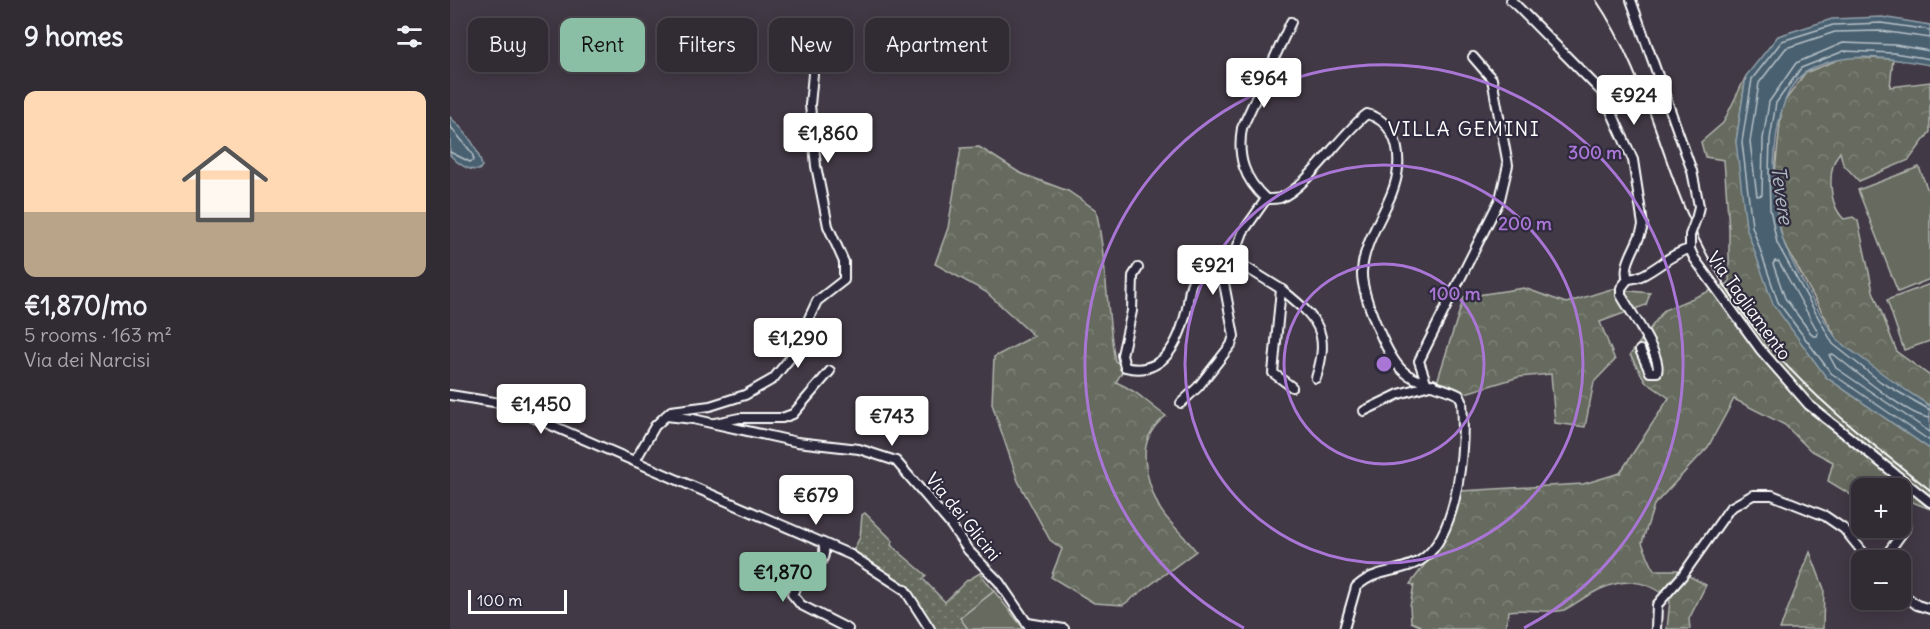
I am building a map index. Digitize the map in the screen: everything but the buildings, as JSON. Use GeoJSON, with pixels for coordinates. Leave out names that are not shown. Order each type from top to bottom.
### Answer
{"type":"FeatureCollection","features":[{"type":"Feature","properties":{"kind":"street"},"geometry":{"type":"LineString","coordinates":[[1511,0],[1603,93],[1626,138],[1633,160],[1643,225],[1626,269],[1628,279]]}},
{"type":"Feature","properties":{"kind":"street","name":"Via Tagliamento"},"geometry":{"type":"LineString","coordinates":[[1631,0],[1692,171],[1697,193],[1698,216],[1690,235],[1690,249],[1754,340],[1790,385],[1825,420],[1930,502]]}},
{"type":"Feature","properties":{"kind":"street"},"geometry":{"type":"LineString","coordinates":[[1266,199],[1247,178],[1239,146],[1242,128],[1254,99],[1276,60],[1291,22]]}},
{"type":"Feature","properties":{"kind":"street"},"geometry":{"type":"LineString","coordinates":[[1430,383],[1419,361],[1500,199],[1508,165],[1492,79],[1473,57]]}},
{"type":"Feature","properties":{"kind":"street"},"geometry":{"type":"LineString","coordinates":[[635,462],[655,426],[671,411],[710,406],[745,395],[773,379],[791,357],[817,301],[844,280],[844,262],[828,226],[816,166],[810,105],[813,74]]}},
{"type":"Feature","properties":{"kind":"street"},"geometry":{"type":"LineString","coordinates":[[1266,199],[1280,198],[1296,187],[1352,126],[1367,114],[1376,116],[1388,126],[1396,141],[1398,169],[1365,253],[1362,273],[1363,290],[1394,360],[1402,371],[1459,395],[1462,400],[1461,458],[1445,528],[1437,545],[1422,559],[1372,576],[1356,586],[1344,629]]}},
{"type":"Feature","properties":{"kind":"street"},"geometry":{"type":"LineString","coordinates":[[1181,404],[1231,345],[1234,336],[1224,283],[1225,270],[1232,262],[1243,232],[1266,199]]}},
{"type":"Feature","properties":{"kind":"street"},"geometry":{"type":"LineString","coordinates":[[1640,350],[1646,367],[1650,372],[1657,372],[1659,367],[1655,354],[1621,295],[1621,288],[1628,279],[1640,276],[1671,255],[1690,249]]}},
{"type":"Feature","properties":{"kind":"street"},"geometry":{"type":"LineString","coordinates":[[1232,262],[1239,263],[1281,289],[1307,310],[1318,324],[1323,355],[1316,378]]}},
{"type":"Feature","properties":{"kind":"street"},"geometry":{"type":"LineString","coordinates":[[1138,268],[1133,276],[1132,311],[1122,355],[1125,366],[1137,370],[1160,363],[1169,354],[1183,326],[1193,279],[1200,272],[1210,268],[1225,270]]}},
{"type":"Feature","properties":{"kind":"street"},"geometry":{"type":"LineString","coordinates":[[1281,289],[1273,373],[1292,387]]}},
{"type":"Feature","properties":{"kind":"street","name":"Via dei Glicini"},"geometry":{"type":"LineString","coordinates":[[713,423],[739,418],[782,418],[793,414],[830,371]]}},
{"type":"Feature","properties":{"kind":"street"},"geometry":{"type":"LineString","coordinates":[[1364,411],[1430,383]]}},
{"type":"Feature","properties":{"kind":"street"},"geometry":{"type":"LineString","coordinates":[[450,395],[500,404],[869,564],[905,590],[930,629]]}},
{"type":"Feature","properties":{"kind":"street","name":"Via dei Glicini"},"geometry":{"type":"LineString","coordinates":[[666,416],[713,423],[797,442],[860,449],[896,462],[951,525],[968,550],[999,582],[1029,626]]}},
{"type":"Feature","properties":{"kind":"street"},"geometry":{"type":"LineString","coordinates":[[1656,629],[1657,605],[1682,576],[1730,508],[1753,495],[1773,495],[1825,516],[1844,529],[1861,550]]}},
{"type":"Feature","properties":{"kind":"street"},"geometry":{"type":"LineString","coordinates":[[823,543],[826,552],[824,560],[796,585],[792,594],[801,604],[848,629]]}},
{"type":"Feature","properties":{"kind":"street"},"geometry":{"type":"LineString","coordinates":[[1911,600],[1930,609]]}},
{"type":"Feature","properties":{"kind":"street"},"geometry":{"type":"LineString","coordinates":[[1029,626],[1064,629]]}},
{"type":"Feature","properties":{"kind":"green space"},"geometry":{"type":"Polygon","coordinates":[[[1845,57],[1893,59],[1890,87],[1930,82],[1930,132],[1909,160],[1859,181],[1843,164],[1840,152],[1833,168],[1831,187],[1839,213],[1844,219],[1853,217],[1858,221],[1873,291],[1897,352],[1930,376],[1930,406],[1884,377],[1838,341],[1783,241],[1776,209],[1775,172],[1782,105],[1805,73],[1845,57]]]}},
{"type":"Feature","properties":{"kind":"green space"},"geometry":{"type":"Polygon","coordinates":[[[1746,76],[1736,142],[1826,377],[1930,449],[1930,509],[1911,502],[1911,478],[1851,478],[1851,495],[1828,481],[1833,462],[1810,450],[1785,425],[1734,399],[1708,447],[1654,505],[1642,543],[1654,570],[1678,570],[1706,585],[1689,619],[1690,629],[1667,629],[1670,600],[1650,587],[1631,582],[1600,589],[1564,610],[1509,611],[1505,629],[1419,629],[1420,626],[1411,622],[1410,606],[1414,585],[1410,584],[1440,540],[1461,491],[1583,484],[1620,473],[1669,398],[1646,382],[1630,355],[1664,310],[1729,283],[1729,229],[1724,160],[1705,157],[1701,142],[1723,123],[1746,76]]]}},
{"type":"Feature","properties":{"kind":"green space"},"geometry":{"type":"Polygon","coordinates":[[[979,147],[1020,173],[1068,191],[1096,210],[1115,361],[1125,367],[1116,382],[1137,394],[1166,416],[1153,429],[1147,441],[1145,454],[1147,473],[1153,492],[1165,516],[1196,551],[1123,605],[1094,603],[1051,577],[1062,549],[1050,540],[1018,481],[992,404],[994,357],[1034,336],[986,292],[935,264],[948,228],[961,148],[979,147]]]}},
{"type":"Feature","properties":{"kind":"green space"},"geometry":{"type":"Polygon","coordinates":[[[1919,167],[1930,196],[1930,279],[1898,292],[1858,190],[1919,167]]]}},
{"type":"Feature","properties":{"kind":"green space"},"geometry":{"type":"Polygon","coordinates":[[[1930,284],[1930,341],[1904,350],[1887,300],[1930,284]]]}},
{"type":"Feature","properties":{"kind":"green space"},"geometry":{"type":"Polygon","coordinates":[[[1524,288],[1566,303],[1611,289],[1650,293],[1646,305],[1600,322],[1615,360],[1594,382],[1585,427],[1555,423],[1551,374],[1519,377],[1459,395],[1437,382],[1464,297],[1524,288]]]}},
{"type":"Feature","properties":{"kind":"green space"},"geometry":{"type":"Polygon","coordinates":[[[865,513],[893,541],[891,545],[926,575],[923,579],[945,602],[966,581],[980,573],[994,591],[960,618],[968,629],[934,629],[905,590],[851,555],[860,537],[862,515],[865,513]]]}},
{"type":"Feature","properties":{"kind":"green space"},"geometry":{"type":"Polygon","coordinates":[[[1810,552],[1824,589],[1823,629],[1780,629],[1810,552]]]}},
{"type":"Feature","properties":{"kind":"green space"},"geometry":{"type":"Polygon","coordinates":[[[994,591],[1024,629],[968,629],[959,618],[994,591]]]}},
{"type":"Feature","properties":{"kind":"water"},"geometry":{"type":"Polygon","coordinates":[[[1882,17],[1930,25],[1930,65],[1867,57],[1836,60],[1806,72],[1793,85],[1784,103],[1778,126],[1774,176],[1776,201],[1779,223],[1787,249],[1816,307],[1838,340],[1885,376],[1930,406],[1930,449],[1826,377],[1773,304],[1746,227],[1736,142],[1746,76],[1778,36],[1832,19],[1882,17]]]}},
{"type":"Feature","properties":{"kind":"water"},"geometry":{"type":"Polygon","coordinates":[[[450,117],[474,145],[482,166],[479,170],[463,166],[450,155],[450,117]]]}},
{"type":"Feature","properties":{"kind":"railway"},"geometry":{"type":"LineString","coordinates":[[1596,0],[1624,50],[1646,102],[1685,209],[1707,255],[1732,297],[1759,334],[1820,399],[1930,490]]}},
{"type":"Feature","properties":{"kind":"district","name":"VILLA GEMINI"},"geometry":{"type":"Point","coordinates":[1464,129]}},
{"type":"Feature","properties":{"kind":"water label","name":"Tevere"},"geometry":{"type":"Point","coordinates":[1782,195]}}]}
